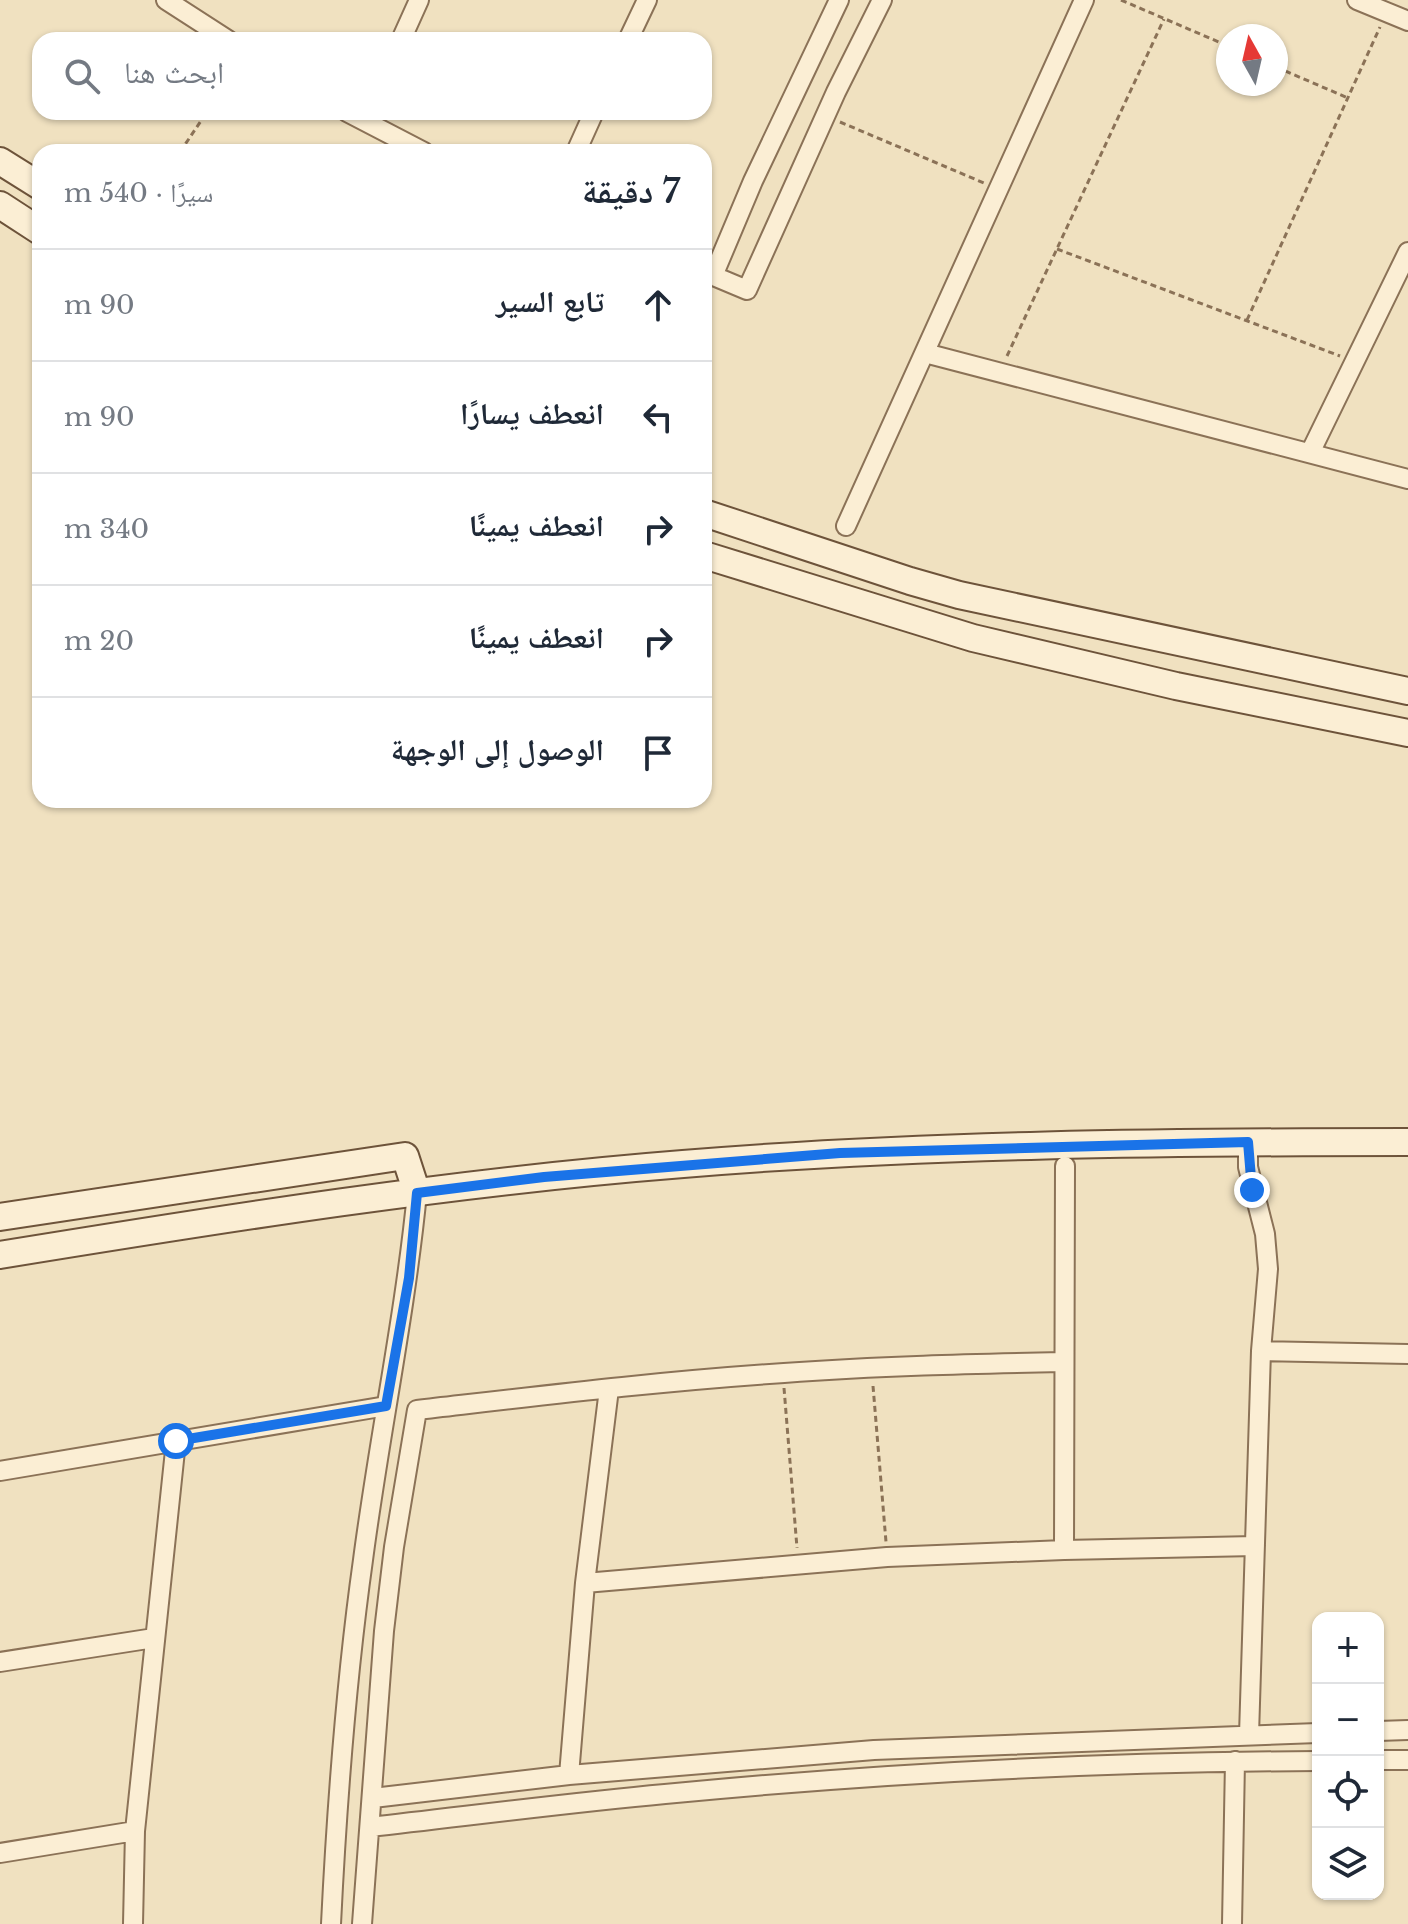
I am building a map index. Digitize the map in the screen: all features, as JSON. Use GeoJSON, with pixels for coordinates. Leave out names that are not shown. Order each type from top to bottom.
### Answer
{"type":"FeatureCollection","features":[{"type":"Feature","properties":{"kind":"street"},"geometry":{"type":"LineString","coordinates":[[166,0],[216,32]]}},
{"type":"Feature","properties":{"kind":"street"},"geometry":{"type":"LineString","coordinates":[[405,32],[419,0]]}},
{"type":"Feature","properties":{"kind":"street"},"geometry":{"type":"LineString","coordinates":[[632,32],[647,0]]}},
{"type":"Feature","properties":{"kind":"street"},"geometry":{"type":"LineString","coordinates":[[712,266],[839,0]]}},
{"type":"Feature","properties":{"kind":"street"},"geometry":{"type":"LineString","coordinates":[[712,276],[747,290],[825,115],[882,0]]}},
{"type":"Feature","properties":{"kind":"street"},"geometry":{"type":"LineString","coordinates":[[846,526],[1084,0]]}},
{"type":"Feature","properties":{"kind":"street"},"geometry":{"type":"LineString","coordinates":[[1357,0],[1408,21]]}},
{"type":"Feature","properties":{"kind":"street"},"geometry":{"type":"LineString","coordinates":[[372,120],[411,144]]}},
{"type":"Feature","properties":{"kind":"street"},"geometry":{"type":"LineString","coordinates":[[580,144],[590,120]]}},
{"type":"Feature","properties":{"kind":"street"},"geometry":{"type":"LineString","coordinates":[[0,161],[32,181]]}},
{"type":"Feature","properties":{"kind":"street"},"geometry":{"type":"LineString","coordinates":[[0,205],[32,226]]}},
{"type":"Feature","properties":{"kind":"street"},"geometry":{"type":"LineString","coordinates":[[1310,453],[1408,252]]}},
{"type":"Feature","properties":{"kind":"street"},"geometry":{"type":"LineString","coordinates":[[925,353],[1408,479]]}},
{"type":"Feature","properties":{"kind":"street"},"geometry":{"type":"LineString","coordinates":[[712,516],[959,595],[1408,691]]}},
{"type":"Feature","properties":{"kind":"street"},"geometry":{"type":"LineString","coordinates":[[712,557],[973,638],[1176,686],[1408,733]]}},
{"type":"Feature","properties":{"kind":"street"},"geometry":{"type":"LineString","coordinates":[[1067,660],[1084,648],[1088,634],[1083,621]]}},
{"type":"Feature","properties":{"kind":"street"},"geometry":{"type":"LineString","coordinates":[[1114,670],[1106,656],[1106,648],[1108,640],[1119,628]]}},
{"type":"Feature","properties":{"kind":"street"},"geometry":{"type":"LineString","coordinates":[[1248,1142],[1252,1190],[1267,1251],[1249,1735]]}},
{"type":"Feature","properties":{"kind":"street"},"geometry":{"type":"LineString","coordinates":[[0,1255],[213,1220],[652,1166],[840,1153],[1248,1142],[1408,1142]]}},
{"type":"Feature","properties":{"kind":"street"},"geometry":{"type":"LineString","coordinates":[[0,1217],[405,1156],[417,1193],[409,1278],[386,1406],[351,1657],[341,1753],[331,1924]]}},
{"type":"Feature","properties":{"kind":"street"},"geometry":{"type":"LineString","coordinates":[[1064,1550],[1065,1166]]}},
{"type":"Feature","properties":{"kind":"street"},"geometry":{"type":"LineString","coordinates":[[1261,1351],[1408,1354]]}},
{"type":"Feature","properties":{"kind":"street"},"geometry":{"type":"LineString","coordinates":[[362,1924],[384,1631],[394,1547],[417,1410],[783,1373],[872,1367],[1063,1362]]}},
{"type":"Feature","properties":{"kind":"street"},"geometry":{"type":"LineString","coordinates":[[569,1775],[585,1583],[609,1389]]}},
{"type":"Feature","properties":{"kind":"street"},"geometry":{"type":"LineString","coordinates":[[0,1471],[386,1406]]}},
{"type":"Feature","properties":{"kind":"street"},"geometry":{"type":"LineString","coordinates":[[133,1924],[135,1831],[176,1441]]}},
{"type":"Feature","properties":{"kind":"street"},"geometry":{"type":"LineString","coordinates":[[585,1583],[887,1557],[1255,1546]]}},
{"type":"Feature","properties":{"kind":"street"},"geometry":{"type":"LineString","coordinates":[[0,1662],[154,1638]]}},
{"type":"Feature","properties":{"kind":"street"},"geometry":{"type":"LineString","coordinates":[[1384,1731],[1408,1730]]}},
{"type":"Feature","properties":{"kind":"street"},"geometry":{"type":"LineString","coordinates":[[373,1798],[569,1775],[874,1750],[1312,1733]]}},
{"type":"Feature","properties":{"kind":"street"},"geometry":{"type":"LineString","coordinates":[[1384,1760],[1408,1760]]}},
{"type":"Feature","properties":{"kind":"street"},"geometry":{"type":"LineString","coordinates":[[1232,1924],[1235,1761]]}},
{"type":"Feature","properties":{"kind":"street"},"geometry":{"type":"LineString","coordinates":[[370,1827],[664,1794],[841,1779],[1019,1769],[1312,1761]]}},
{"type":"Feature","properties":{"kind":"street"},"geometry":{"type":"LineString","coordinates":[[475,1786],[475,1815]]}},
{"type":"Feature","properties":{"kind":"street"},"geometry":{"type":"LineString","coordinates":[[0,1853],[135,1831]]}},
{"type":"Feature","properties":{"kind":"path"},"geometry":{"type":"LineString","coordinates":[[1121,0],[1216,41]]}},
{"type":"Feature","properties":{"kind":"path"},"geometry":{"type":"LineString","coordinates":[[1247,320],[1387,12]]}},
{"type":"Feature","properties":{"kind":"path"},"geometry":{"type":"LineString","coordinates":[[999,372],[1164,19]]}},
{"type":"Feature","properties":{"kind":"path"},"geometry":{"type":"LineString","coordinates":[[1288,72],[1348,98]]}},
{"type":"Feature","properties":{"kind":"path"},"geometry":{"type":"LineString","coordinates":[[825,115],[999,189]]}},
{"type":"Feature","properties":{"kind":"path"},"geometry":{"type":"LineString","coordinates":[[185,144],[202,120]]}},
{"type":"Feature","properties":{"kind":"path"},"geometry":{"type":"LineString","coordinates":[[1057,249],[1355,361]]}},
{"type":"Feature","properties":{"kind":"path"},"geometry":{"type":"LineString","coordinates":[[872,1367],[887,1557]]}},
{"type":"Feature","properties":{"kind":"path"},"geometry":{"type":"LineString","coordinates":[[783,1373],[798,1563]]}},
{"type":"Feature","properties":{"kind":"route"},"geometry":{"type":"LineString","coordinates":[[176,1441],[386,1406],[409,1278],[417,1193],[544,1177],[840,1153],[1248,1142],[1252,1190]]}}]}
